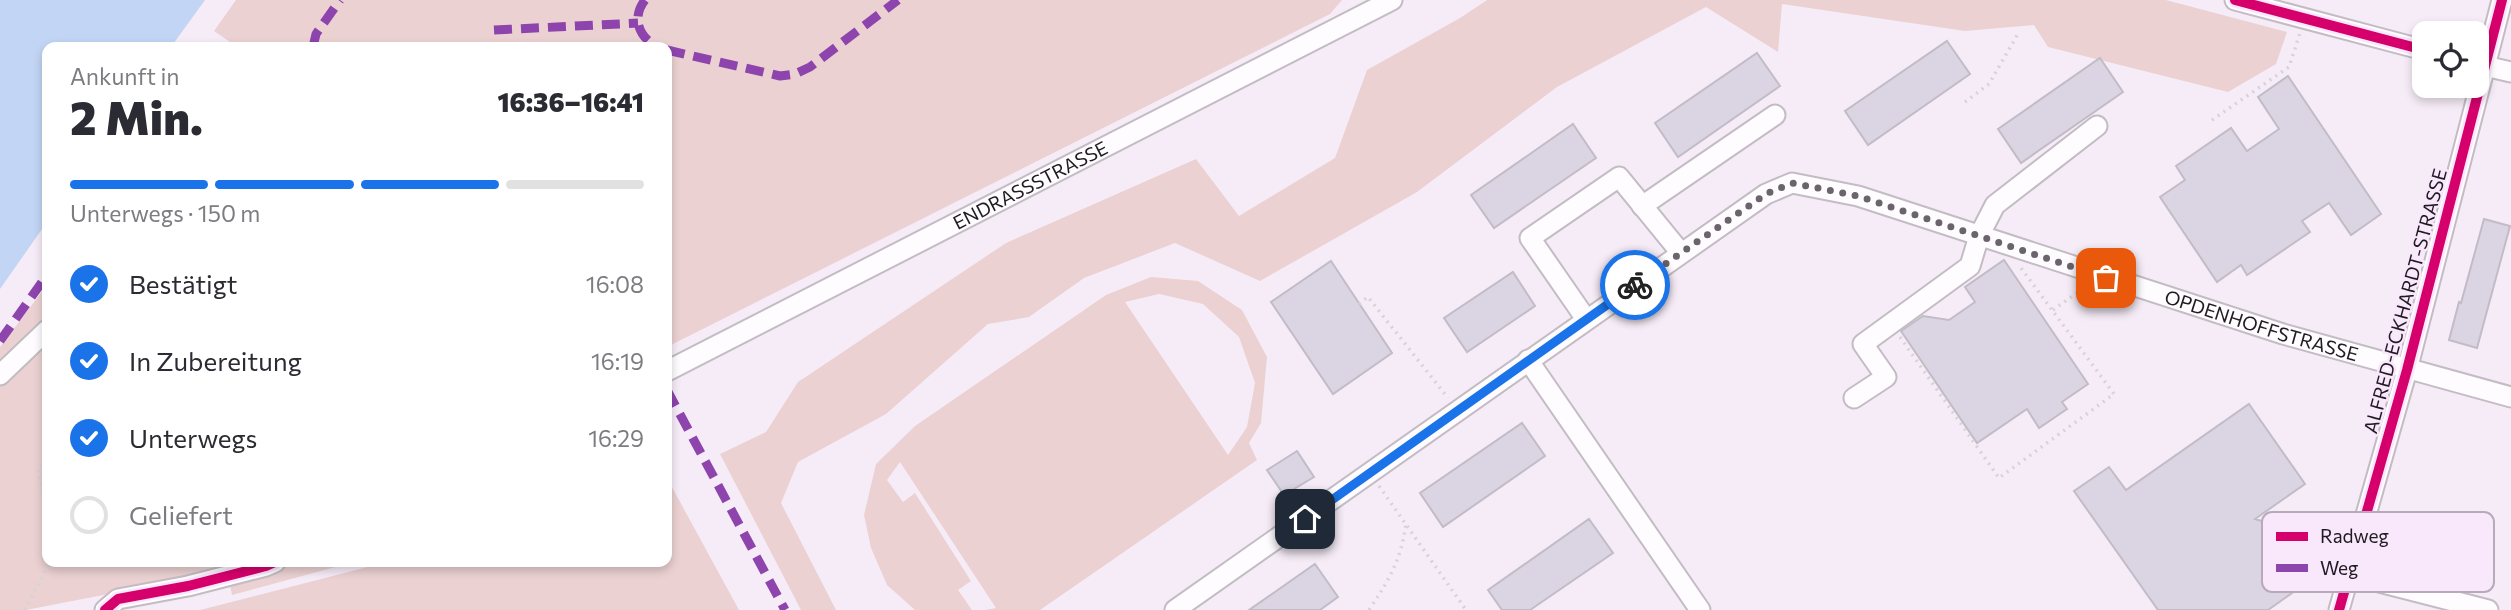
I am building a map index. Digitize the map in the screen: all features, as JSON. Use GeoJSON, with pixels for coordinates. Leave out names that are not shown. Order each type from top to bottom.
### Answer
{"type":"FeatureCollection","features":[{"type":"Feature","properties":{"kind":"street","name":"ENDRASSSTRASSE"},"geometry":{"type":"LineString","coordinates":[[672,368],[1367,5],[1392,0]]}},
{"type":"Feature","properties":{"kind":"street"},"geometry":{"type":"LineString","coordinates":[[2235,0],[2412,47]]}},
{"type":"Feature","properties":{"kind":"street","name":"ALFRED-ECKHARDT-STRASSE"},"geometry":{"type":"LineString","coordinates":[[2489,40],[2502,0]]}},
{"type":"Feature","properties":{"kind":"street"},"geometry":{"type":"LineString","coordinates":[[2489,67],[2511,72]]}},
{"type":"Feature","properties":{"kind":"street","name":"ALFRED-ECKHARDT-STRASSE"},"geometry":{"type":"LineString","coordinates":[[2366,512],[2407,370],[2473,98]]}},
{"type":"Feature","properties":{"kind":"street"},"geometry":{"type":"LineString","coordinates":[[1642,206],[1775,115]]}},
{"type":"Feature","properties":{"kind":"street"},"geometry":{"type":"LineString","coordinates":[[1854,398],[1886,377],[1863,344],[1970,266],[1979,236],[1995,205],[2097,126]]}},
{"type":"Feature","properties":{"kind":"street"},"geometry":{"type":"LineString","coordinates":[[1586,319],[1530,238],[1619,177],[1681,253]]}},
{"type":"Feature","properties":{"kind":"street","name":"OPDENHOFFSTRASSE"},"geometry":{"type":"LineString","coordinates":[[1175,610],[1766,194],[1792,183],[1858,196],[2283,334],[2511,397]]}},
{"type":"Feature","properties":{"kind":"street"},"geometry":{"type":"LineString","coordinates":[[0,375],[42,335]]}},
{"type":"Feature","properties":{"kind":"street"},"geometry":{"type":"LineString","coordinates":[[1528,360],[1700,610]]}},
{"type":"Feature","properties":{"kind":"street"},"geometry":{"type":"LineString","coordinates":[[106,610],[118,598],[188,586],[262,567]]}},
{"type":"Feature","properties":{"kind":"street","name":"ALFRED-ECKHARDT-STRASSE"},"geometry":{"type":"LineString","coordinates":[[2339,610],[2344,592]]}},
{"type":"Feature","properties":{"kind":"street"},"geometry":{"type":"LineString","coordinates":[[2418,592],[2488,610]]}},
{"type":"Feature","properties":{"kind":"path"},"geometry":{"type":"LineString","coordinates":[[2212,120],[2289,67],[2305,18]]}},
{"type":"Feature","properties":{"kind":"path"},"geometry":{"type":"LineString","coordinates":[[1965,102],[1989,84],[2019,32]]}},
{"type":"Feature","properties":{"kind":"path"},"geometry":{"type":"LineString","coordinates":[[1891,324],[1999,478],[2114,394],[2018,264]]}},
{"type":"Feature","properties":{"kind":"path"},"geometry":{"type":"LineString","coordinates":[[2053,310],[2089,285],[2092,274]]}},
{"type":"Feature","properties":{"kind":"path"},"geometry":{"type":"LineString","coordinates":[[1359,304],[1368,297],[1458,411]]}},
{"type":"Feature","properties":{"kind":"path"},"geometry":{"type":"LineString","coordinates":[[42,466],[38,471],[42,492]]}},
{"type":"Feature","properties":{"kind":"path"},"geometry":{"type":"LineString","coordinates":[[1370,473],[1466,610]]}},
{"type":"Feature","properties":{"kind":"path"},"geometry":{"type":"LineString","coordinates":[[1369,610],[1393,573],[1403,546],[1406,524]]}},
{"type":"Feature","properties":{"kind":"path"},"geometry":{"type":"LineString","coordinates":[[25,610],[47,567]]}},
{"type":"Feature","properties":{"kind":"shaded area"},"geometry":{"type":"Polygon","coordinates":[[[236,0],[1342,0],[1330,14],[672,344],[672,42],[230,42],[214,31],[236,0]]]}},
{"type":"Feature","properties":{"kind":"shaded area"},"geometry":{"type":"Polygon","coordinates":[[[1487,0],[2166,0],[2287,32],[2276,64],[2228,92],[2048,47],[2034,25],[1965,31],[1782,4],[1778,52],[1706,7],[1557,87],[1417,192],[1260,281],[1175,243],[1084,278],[1029,317],[988,324],[886,414],[798,462],[781,503],[836,610],[801,610],[720,454],[766,432],[798,382],[1006,243],[1196,159],[1239,216],[1335,158],[1367,70],[1487,0]]]}},
{"type":"Feature","properties":{"kind":"shaded area"},"geometry":{"type":"Polygon","coordinates":[[[1151,277],[1198,281],[1242,310],[1267,357],[1261,423],[1249,443],[1257,460],[1040,610],[985,610],[996,608],[900,462],[887,480],[903,502],[915,493],[971,581],[958,590],[972,610],[915,610],[887,585],[871,548],[864,515],[876,464],[915,426],[1106,295],[1151,277]],[[1159,294],[1125,302],[1228,455],[1247,427],[1255,383],[1239,337],[1203,304],[1159,294]]]}},
{"type":"Feature","properties":{"kind":"shaded area"},"geometry":{"type":"Polygon","coordinates":[[[42,292],[42,567],[336,567],[232,595],[227,571],[26,610],[0,610],[0,347],[42,292]]]}},
{"type":"Feature","properties":{"kind":"shaded area"},"geometry":{"type":"Polygon","coordinates":[[[672,487],[739,610],[200,610],[368,567],[672,567],[672,487]]]}},
{"type":"Feature","properties":{"kind":"water"},"geometry":{"type":"Polygon","coordinates":[[[0,0],[205,0],[175,42],[42,42],[42,229],[0,289],[0,0]]]}},
{"type":"Feature","properties":{"kind":"building"},"geometry":{"type":"Polygon","coordinates":[[[1947,41],[1970,74],[1868,145],[1845,111],[1947,41]]]}},
{"type":"Feature","properties":{"kind":"building"},"geometry":{"type":"Polygon","coordinates":[[[1757,53],[1780,86],[1678,157],[1655,123],[1757,53]]]}},
{"type":"Feature","properties":{"kind":"building"},"geometry":{"type":"Polygon","coordinates":[[[2100,58],[2123,92],[2021,163],[1998,129],[2100,58]]]}},
{"type":"Feature","properties":{"kind":"building"},"geometry":{"type":"Polygon","coordinates":[[[2288,76],[2381,214],[2351,235],[2329,203],[2302,221],[2310,232],[2247,275],[2241,265],[2217,282],[2160,197],[2185,180],[2176,166],[2231,128],[2247,151],[2279,129],[2258,97],[2288,76]]]}},
{"type":"Feature","properties":{"kind":"building"},"geometry":{"type":"Polygon","coordinates":[[[1573,124],[1596,158],[1494,228],[1471,195],[1573,124]]]}},
{"type":"Feature","properties":{"kind":"building"},"geometry":{"type":"Polygon","coordinates":[[[2484,219],[2510,226],[2477,348],[2449,340],[2484,219]]]}},
{"type":"Feature","properties":{"kind":"building"},"geometry":{"type":"Polygon","coordinates":[[[2004,260],[2088,384],[2062,402],[2067,409],[2039,428],[2027,409],[1977,443],[1901,331],[1923,316],[1949,320],[1975,302],[1965,287],[2004,260]]]}},
{"type":"Feature","properties":{"kind":"building"},"geometry":{"type":"Polygon","coordinates":[[[1331,261],[1392,353],[1333,394],[1271,302],[1331,261]]]}},
{"type":"Feature","properties":{"kind":"building"},"geometry":{"type":"Polygon","coordinates":[[[1513,272],[1535,306],[1467,352],[1444,318],[1513,272]]]}},
{"type":"Feature","properties":{"kind":"building"},"geometry":{"type":"Polygon","coordinates":[[[2249,404],[2305,484],[2255,519],[2262,521],[2262,592],[2294,592],[2268,610],[2158,610],[2074,491],[2109,467],[2126,490],[2249,404]]]}},
{"type":"Feature","properties":{"kind":"building"},"geometry":{"type":"Polygon","coordinates":[[[1522,423],[1545,456],[1443,527],[1420,493],[1522,423]]]}},
{"type":"Feature","properties":{"kind":"building"},"geometry":{"type":"Polygon","coordinates":[[[1297,451],[1314,477],[1284,495],[1267,470],[1297,451]]]}},
{"type":"Feature","properties":{"kind":"building"},"geometry":{"type":"Polygon","coordinates":[[[1589,519],[1613,553],[1530,610],[1502,610],[1488,590],[1589,519]]]}},
{"type":"Feature","properties":{"kind":"building"},"geometry":{"type":"Polygon","coordinates":[[[1315,564],[1338,597],[1320,610],[1249,610],[1315,564]]]}},
{"type":"Feature","properties":{"kind":"marked path"},"geometry":{"type":"LineString","coordinates":[[314,42],[316,34],[340,0]]}},
{"type":"Feature","properties":{"kind":"marked path"},"geometry":{"type":"LineString","coordinates":[[645,0],[638,20],[642,33],[650,42]]}},
{"type":"Feature","properties":{"kind":"marked path"},"geometry":{"type":"LineString","coordinates":[[672,51],[780,76],[795,74],[810,67],[898,0]]}},
{"type":"Feature","properties":{"kind":"marked path"},"geometry":{"type":"LineString","coordinates":[[494,30],[638,23]]}},
{"type":"Feature","properties":{"kind":"marked path"},"geometry":{"type":"LineString","coordinates":[[0,341],[42,282]]}},
{"type":"Feature","properties":{"kind":"marked path"},"geometry":{"type":"LineString","coordinates":[[672,399],[785,610]]}},
{"type":"Feature","properties":{"kind":"cycle path"},"geometry":{"type":"LineString","coordinates":[[2235,0],[2412,47]]}},
{"type":"Feature","properties":{"kind":"cycle path"},"geometry":{"type":"LineString","coordinates":[[2367,512],[2407,370],[2502,0]]}},
{"type":"Feature","properties":{"kind":"cycle path"},"geometry":{"type":"LineString","coordinates":[[105,610],[118,599],[188,586],[262,567]]}},
{"type":"Feature","properties":{"kind":"cycle path"},"geometry":{"type":"LineString","coordinates":[[2339,610],[2344,592]]}},
{"type":"Feature","properties":{"kind":"way so far"},"geometry":{"type":"LineString","coordinates":[[1635,285],[1766,194],[1792,183],[1858,196],[2106,278]]}},
{"type":"Feature","properties":{"kind":"route"},"geometry":{"type":"LineString","coordinates":[[1305,519],[1635,285]]}}]}
